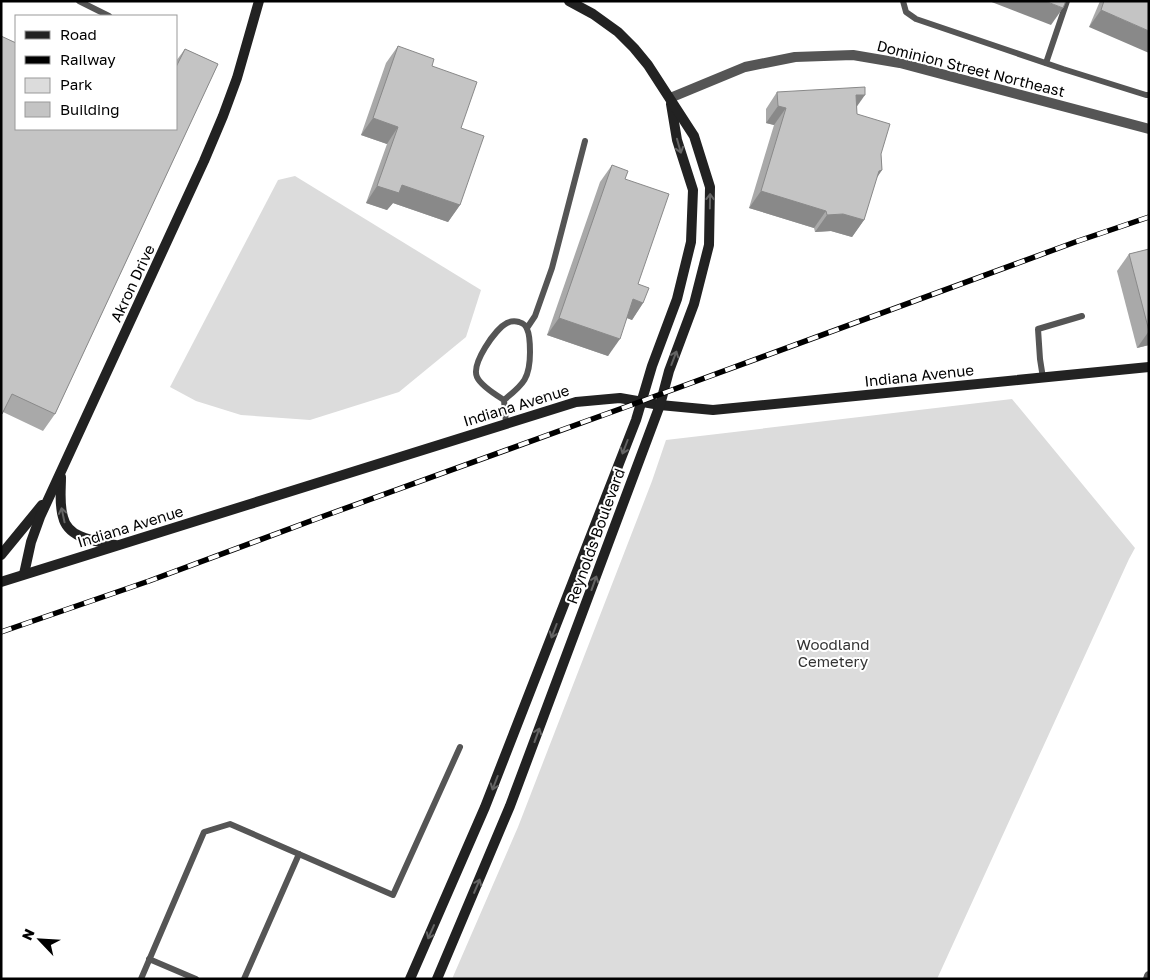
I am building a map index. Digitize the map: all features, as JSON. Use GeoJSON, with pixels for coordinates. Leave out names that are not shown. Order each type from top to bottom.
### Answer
{"type":"FeatureCollection","features":[{"type":"Feature","properties":{"kind":"main road","name":"Akron Drive"},"geometry":{"type":"LineString","coordinates":[[24,574],[31,542],[40,517],[204,162],[223,116],[237,78],[259,1]]}},
{"type":"Feature","properties":{"kind":"main road","name":"Reynolds Boulevard"},"geometry":{"type":"LineString","coordinates":[[437,979],[510,806],[660,405],[669,371],[694,304],[709,244],[710,187],[694,136],[648,65],[629,42],[593,14],[569,1]]}},
{"type":"Feature","properties":{"kind":"main road","name":"Reynolds Boulevard"},"geometry":{"type":"LineString","coordinates":[[410,979],[485,807],[622,455],[677,299],[691,242],[693,190],[677,140],[670,98]]}},
{"type":"Feature","properties":{"kind":"main road","name":"Indiana Avenue"},"geometry":{"type":"LineString","coordinates":[[1,582],[576,402],[620,398],[660,405],[713,410],[1149,367]]}},
{"type":"Feature","properties":{"kind":"main road"},"geometry":{"type":"LineString","coordinates":[[61,472],[62,508],[65,523],[75,534],[82,538],[116,546]]}},
{"type":"Feature","properties":{"kind":"main road"},"geometry":{"type":"LineString","coordinates":[[1,555],[52,492]]}},
{"type":"Feature","properties":{"kind":"street","name":"Dominion Street Northeast"},"geometry":{"type":"LineString","coordinates":[[670,98],[745,68],[795,56],[853,55],[900,63],[1149,129]]}},
{"type":"Feature","properties":{"kind":"lane"},"geometry":{"type":"LineString","coordinates":[[79,1],[107,15]]}},
{"type":"Feature","properties":{"kind":"lane"},"geometry":{"type":"LineString","coordinates":[[903,1],[906,12],[916,19],[1046,63],[1149,95]]}},
{"type":"Feature","properties":{"kind":"lane"},"geometry":{"type":"LineString","coordinates":[[1046,63],[1067,1]]}},
{"type":"Feature","properties":{"kind":"lane"},"geometry":{"type":"LineString","coordinates":[[527,328],[535,316],[552,268],[585,141]]}},
{"type":"Feature","properties":{"kind":"lane"},"geometry":{"type":"LineString","coordinates":[[1043,378],[1038,329],[1082,316]]}},
{"type":"Feature","properties":{"kind":"lane"},"geometry":{"type":"LineString","coordinates":[[504,400],[516,390],[526,377],[530,366],[527,328],[523,323],[516,321],[506,323],[495,333],[476,366],[480,382],[504,400],[506,424]]}},
{"type":"Feature","properties":{"kind":"lane"},"geometry":{"type":"LineString","coordinates":[[141,979],[204,832],[230,824],[393,894],[460,747]]}},
{"type":"Feature","properties":{"kind":"lane"},"geometry":{"type":"LineString","coordinates":[[244,979],[298,854]]}},
{"type":"Feature","properties":{"kind":"lane"},"geometry":{"type":"LineString","coordinates":[[149,959],[196,979]]}},
{"type":"Feature","properties":{"kind":"green space"},"geometry":{"type":"Polygon","coordinates":[[[295,176],[481,290],[466,337],[399,392],[310,420],[241,415],[196,401],[170,387],[278,180],[295,176]]]}},
{"type":"Feature","properties":{"kind":"green space","name":"Woodland Cemetery"},"geometry":{"type":"Polygon","coordinates":[[[1012,399],[1135,548],[937,979],[452,979],[518,827],[652,481],[666,440],[1012,399]]]}},
{"type":"Feature","properties":{"kind":"building"},"geometry":{"type":"Polygon","coordinates":[[[1045,1],[1066,1],[1063,8],[1045,1]]]}},
{"type":"Feature","properties":{"kind":"building"},"geometry":{"type":"Polygon","coordinates":[[[1104,1],[1149,1],[1149,31],[1101,10],[1104,1]]]}},
{"type":"Feature","properties":{"kind":"building"},"geometry":{"type":"Polygon","coordinates":[[[1,36],[15,43],[15,130],[178,130],[178,63],[185,49],[218,64],[55,414],[12,394],[1,414],[1,36]]]}},
{"type":"Feature","properties":{"kind":"building"},"geometry":{"type":"Polygon","coordinates":[[[398,46],[434,59],[432,66],[477,82],[461,128],[484,136],[460,205],[402,185],[399,193],[377,186],[398,127],[373,118],[398,46]]]}},
{"type":"Feature","properties":{"kind":"building"},"geometry":{"type":"Polygon","coordinates":[[[865,87],[865,95],[856,95],[857,114],[890,124],[881,154],[882,170],[879,171],[864,220],[843,214],[827,215],[826,211],[761,191],[786,108],[778,106],[777,92],[865,87]]]}},
{"type":"Feature","properties":{"kind":"building"},"geometry":{"type":"Polygon","coordinates":[[[612,165],[628,171],[625,179],[669,194],[638,284],[649,288],[643,303],[633,299],[620,339],[559,318],[612,165]]]}},
{"type":"Feature","properties":{"kind":"building"},"geometry":{"type":"Polygon","coordinates":[[[1149,249],[1149,331],[1129,254],[1149,249]]]}},
{"type":"Feature","properties":{"kind":"railway"},"geometry":{"type":"LineString","coordinates":[[1,632],[149,581],[1078,241],[1149,217]]}}]}
